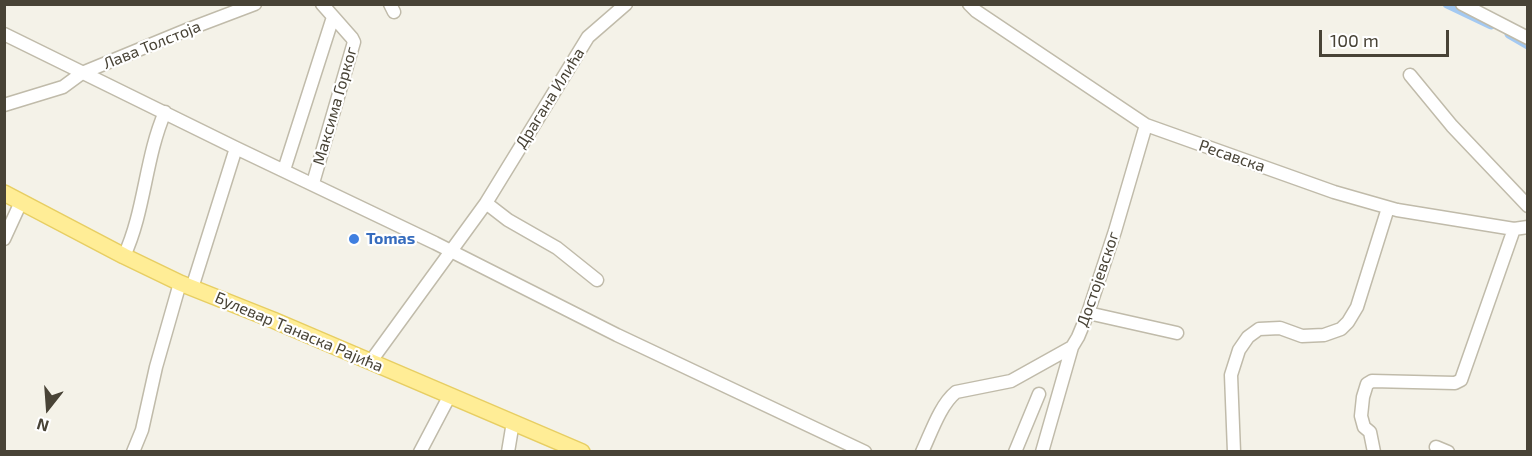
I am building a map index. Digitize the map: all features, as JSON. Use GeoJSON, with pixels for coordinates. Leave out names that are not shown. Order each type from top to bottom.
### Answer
{"type":"FeatureCollection","features":[{"type":"Feature","properties":{"kind":"main road","name":"Булевар Танаска Рајића"},"geometry":{"type":"LineString","coordinates":[[4,193],[124,256],[186,285],[371,361],[582,452]]}},
{"type":"Feature","properties":{"kind":"street","name":"Лава Толстоја"},"geometry":{"type":"LineString","coordinates":[[82,73],[255,4]]}},
{"type":"Feature","properties":{"kind":"street","name":"Максима Горког"},"geometry":{"type":"LineString","coordinates":[[313,183],[354,42],[322,4]]}},
{"type":"Feature","properties":{"kind":"street","name":"Драгана Илића"},"geometry":{"type":"LineString","coordinates":[[452,252],[486,203],[588,37],[626,4]]}},
{"type":"Feature","properties":{"kind":"street","name":"Ресавска"},"geometry":{"type":"LineString","coordinates":[[969,4],[976,11],[1146,125],[1334,192],[1388,208],[1514,229],[1527,227]]}},
{"type":"Feature","properties":{"kind":"street"},"geometry":{"type":"LineString","coordinates":[[1462,4],[1527,38]]}},
{"type":"Feature","properties":{"kind":"street"},"geometry":{"type":"LineString","coordinates":[[284,170],[333,17]]}},
{"type":"Feature","properties":{"kind":"street"},"geometry":{"type":"LineString","coordinates":[[4,34],[236,148],[313,183],[617,335],[865,452]]}},
{"type":"Feature","properties":{"kind":"street"},"geometry":{"type":"LineString","coordinates":[[4,105],[63,87],[82,73]]}},
{"type":"Feature","properties":{"kind":"street"},"geometry":{"type":"LineString","coordinates":[[1410,75],[1452,126],[1527,206]]}},
{"type":"Feature","properties":{"kind":"street"},"geometry":{"type":"LineString","coordinates":[[124,256],[132,240],[153,151],[165,112]]}},
{"type":"Feature","properties":{"kind":"street","name":"Достојевског"},"geometry":{"type":"LineString","coordinates":[[922,452],[943,407],[949,397],[956,392],[1011,381],[1072,347],[1088,313],[1146,125]]}},
{"type":"Feature","properties":{"kind":"street"},"geometry":{"type":"LineString","coordinates":[[133,452],[142,430],[156,367],[236,148]]}},
{"type":"Feature","properties":{"kind":"street"},"geometry":{"type":"LineString","coordinates":[[4,239],[21,202]]}},
{"type":"Feature","properties":{"kind":"street"},"geometry":{"type":"LineString","coordinates":[[486,203],[508,220],[557,248],[597,280]]}},
{"type":"Feature","properties":{"kind":"street"},"geometry":{"type":"LineString","coordinates":[[1234,452],[1231,375],[1239,350],[1248,337],[1259,329],[1280,328],[1302,336],[1324,335],[1341,329],[1357,307],[1388,208]]}},
{"type":"Feature","properties":{"kind":"street"},"geometry":{"type":"LineString","coordinates":[[1374,452],[1370,432],[1364,427],[1361,416],[1367,384],[1372,381],[1455,383],[1461,380],[1514,229]]}},
{"type":"Feature","properties":{"kind":"street"},"geometry":{"type":"LineString","coordinates":[[371,361],[452,252]]}},
{"type":"Feature","properties":{"kind":"street"},"geometry":{"type":"LineString","coordinates":[[1088,313],[1177,333]]}},
{"type":"Feature","properties":{"kind":"street"},"geometry":{"type":"LineString","coordinates":[[1042,452],[1072,347]]}},
{"type":"Feature","properties":{"kind":"street"},"geometry":{"type":"LineString","coordinates":[[1015,452],[1039,394]]}},
{"type":"Feature","properties":{"kind":"street"},"geometry":{"type":"LineString","coordinates":[[420,452],[450,395]]}},
{"type":"Feature","properties":{"kind":"street"},"geometry":{"type":"LineString","coordinates":[[508,452],[513,422]]}},
{"type":"Feature","properties":{"kind":"street"},"geometry":{"type":"LineString","coordinates":[[1436,447],[1448,452]]}},
{"type":"Feature","properties":{"kind":"waterway"},"geometry":{"type":"LineString","coordinates":[[1447,4],[1491,25]]}},
{"type":"Feature","properties":{"kind":"waterway"},"geometry":{"type":"LineString","coordinates":[[1509,34],[1528,45]]}},
{"type":"Feature","properties":{"kind":"place","name":"Tomas"},"geometry":{"type":"Point","coordinates":[354,239]}}]}
